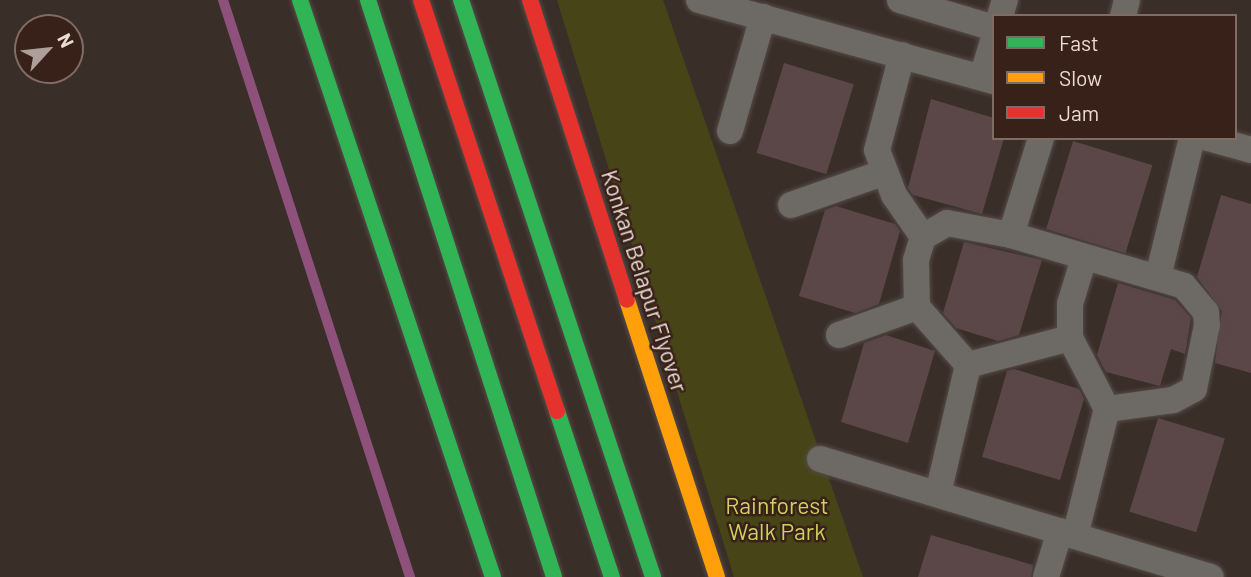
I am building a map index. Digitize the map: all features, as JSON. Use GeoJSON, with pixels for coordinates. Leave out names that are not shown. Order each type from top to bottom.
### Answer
{"type":"FeatureCollection","features":[{"type":"Feature","properties":{"kind":"highway"},"geometry":{"type":"LineString","coordinates":[[300,0],[493,577]]}},
{"type":"Feature","properties":{"kind":"highway"},"geometry":{"type":"LineString","coordinates":[[368,0],[554,577]]}},
{"type":"Feature","properties":{"kind":"highway"},"geometry":{"type":"LineString","coordinates":[[421,0],[612,577]]}},
{"type":"Feature","properties":{"kind":"highway"},"geometry":{"type":"LineString","coordinates":[[461,0],[653,577]]}},
{"type":"Feature","properties":{"kind":"highway","name":"Konkan Belapur Flyover"},"geometry":{"type":"LineString","coordinates":[[530,0],[717,577]]}},
{"type":"Feature","properties":{"kind":"street"},"geometry":{"type":"LineString","coordinates":[[699,0],[988,79],[992,52]]}},
{"type":"Feature","properties":{"kind":"street"},"geometry":{"type":"LineString","coordinates":[[900,0],[992,28]]}},
{"type":"Feature","properties":{"kind":"street"},"geometry":{"type":"LineString","coordinates":[[730,131],[764,18]]}},
{"type":"Feature","properties":{"kind":"street"},"geometry":{"type":"LineString","coordinates":[[902,55],[877,150],[883,173],[923,237]]}},
{"type":"Feature","properties":{"kind":"street"},"geometry":{"type":"LineString","coordinates":[[1011,235],[1040,140]]}},
{"type":"Feature","properties":{"kind":"street"},"geometry":{"type":"LineString","coordinates":[[1158,277],[1192,140]]}},
{"type":"Feature","properties":{"kind":"street"},"geometry":{"type":"LineString","coordinates":[[1215,140],[1251,150]]}},
{"type":"Feature","properties":{"kind":"street"},"geometry":{"type":"LineString","coordinates":[[791,205],[883,173]]}},
{"type":"Feature","properties":{"kind":"street"},"geometry":{"type":"LineString","coordinates":[[968,365],[916,307],[916,260],[923,237],[947,223],[1011,235],[1184,286],[1206,312],[1194,389],[1173,400],[1107,409]]}},
{"type":"Feature","properties":{"kind":"street"},"geometry":{"type":"LineString","coordinates":[[1046,577],[1067,533],[1107,409],[1070,338],[1070,304],[1084,258]]}},
{"type":"Feature","properties":{"kind":"street"},"geometry":{"type":"LineString","coordinates":[[839,335],[916,307]]}},
{"type":"Feature","properties":{"kind":"street"},"geometry":{"type":"LineString","coordinates":[[968,365],[1070,338]]}},
{"type":"Feature","properties":{"kind":"street"},"geometry":{"type":"LineString","coordinates":[[938,494],[968,365]]}},
{"type":"Feature","properties":{"kind":"street"},"geometry":{"type":"LineString","coordinates":[[820,459],[1211,577]]}},
{"type":"Feature","properties":{"kind":"green space","name":"Rainforest Walk Park"},"geometry":{"type":"Polygon","coordinates":[[[557,0],[663,0],[863,577],[734,577],[557,0]]]}},
{"type":"Feature","properties":{"kind":"building"},"geometry":{"type":"Polygon","coordinates":[[[784,63],[854,84],[826,174],[757,153],[784,63]]]}},
{"type":"Feature","properties":{"kind":"building"},"geometry":{"type":"Polygon","coordinates":[[[931,99],[992,117],[992,140],[1003,140],[982,214],[913,195],[908,188],[931,99]]]}},
{"type":"Feature","properties":{"kind":"building"},"geometry":{"type":"Polygon","coordinates":[[[1073,141],[1152,165],[1125,253],[1046,229],[1073,141]]]}},
{"type":"Feature","properties":{"kind":"building"},"geometry":{"type":"Polygon","coordinates":[[[1221,195],[1251,204],[1251,373],[1215,363],[1222,311],[1197,277],[1221,195]]]}},
{"type":"Feature","properties":{"kind":"building"},"geometry":{"type":"Polygon","coordinates":[[[836,206],[895,224],[900,231],[879,304],[855,313],[799,296],[825,210],[836,206]]]}},
{"type":"Feature","properties":{"kind":"building"},"geometry":{"type":"Polygon","coordinates":[[[964,242],[1042,260],[1019,335],[998,341],[956,328],[943,313],[964,242]]]}},
{"type":"Feature","properties":{"kind":"building"},"geometry":{"type":"Polygon","coordinates":[[[1118,283],[1175,300],[1191,318],[1185,354],[1171,349],[1160,386],[1106,372],[1097,355],[1118,283]]]}},
{"type":"Feature","properties":{"kind":"building"},"geometry":{"type":"Polygon","coordinates":[[[886,335],[935,351],[908,443],[841,422],[864,343],[886,335]]]}},
{"type":"Feature","properties":{"kind":"building"},"geometry":{"type":"Polygon","coordinates":[[[1014,369],[1079,389],[1084,399],[1060,480],[982,457],[1007,371],[1014,369]]]}},
{"type":"Feature","properties":{"kind":"building"},"geometry":{"type":"Polygon","coordinates":[[[1158,418],[1225,438],[1196,532],[1129,512],[1158,418]]]}},
{"type":"Feature","properties":{"kind":"building"},"geometry":{"type":"Polygon","coordinates":[[[931,535],[1033,565],[1031,577],[918,577],[931,535]]]}},
{"type":"Feature","properties":{"kind":"waterway"},"geometry":{"type":"LineString","coordinates":[[223,0],[410,577]]}},
{"type":"Feature","properties":{"kind":"traffic: fast"},"geometry":{"type":"LineString","coordinates":[[300,0],[493,577]]}},
{"type":"Feature","properties":{"kind":"traffic: fast"},"geometry":{"type":"LineString","coordinates":[[368,0],[554,577]]}},
{"type":"Feature","properties":{"kind":"traffic: fast"},"geometry":{"type":"LineString","coordinates":[[461,0],[653,577]]}},
{"type":"Feature","properties":{"kind":"traffic: fast"},"geometry":{"type":"LineString","coordinates":[[557,411],[612,577]]}},
{"type":"Feature","properties":{"kind":"traffic: slow"},"geometry":{"type":"LineString","coordinates":[[627,300],[717,577]]}},
{"type":"Feature","properties":{"kind":"traffic: jam"},"geometry":{"type":"LineString","coordinates":[[421,0],[557,411]]}},
{"type":"Feature","properties":{"kind":"traffic: jam"},"geometry":{"type":"LineString","coordinates":[[530,0],[627,300]]}}]}
